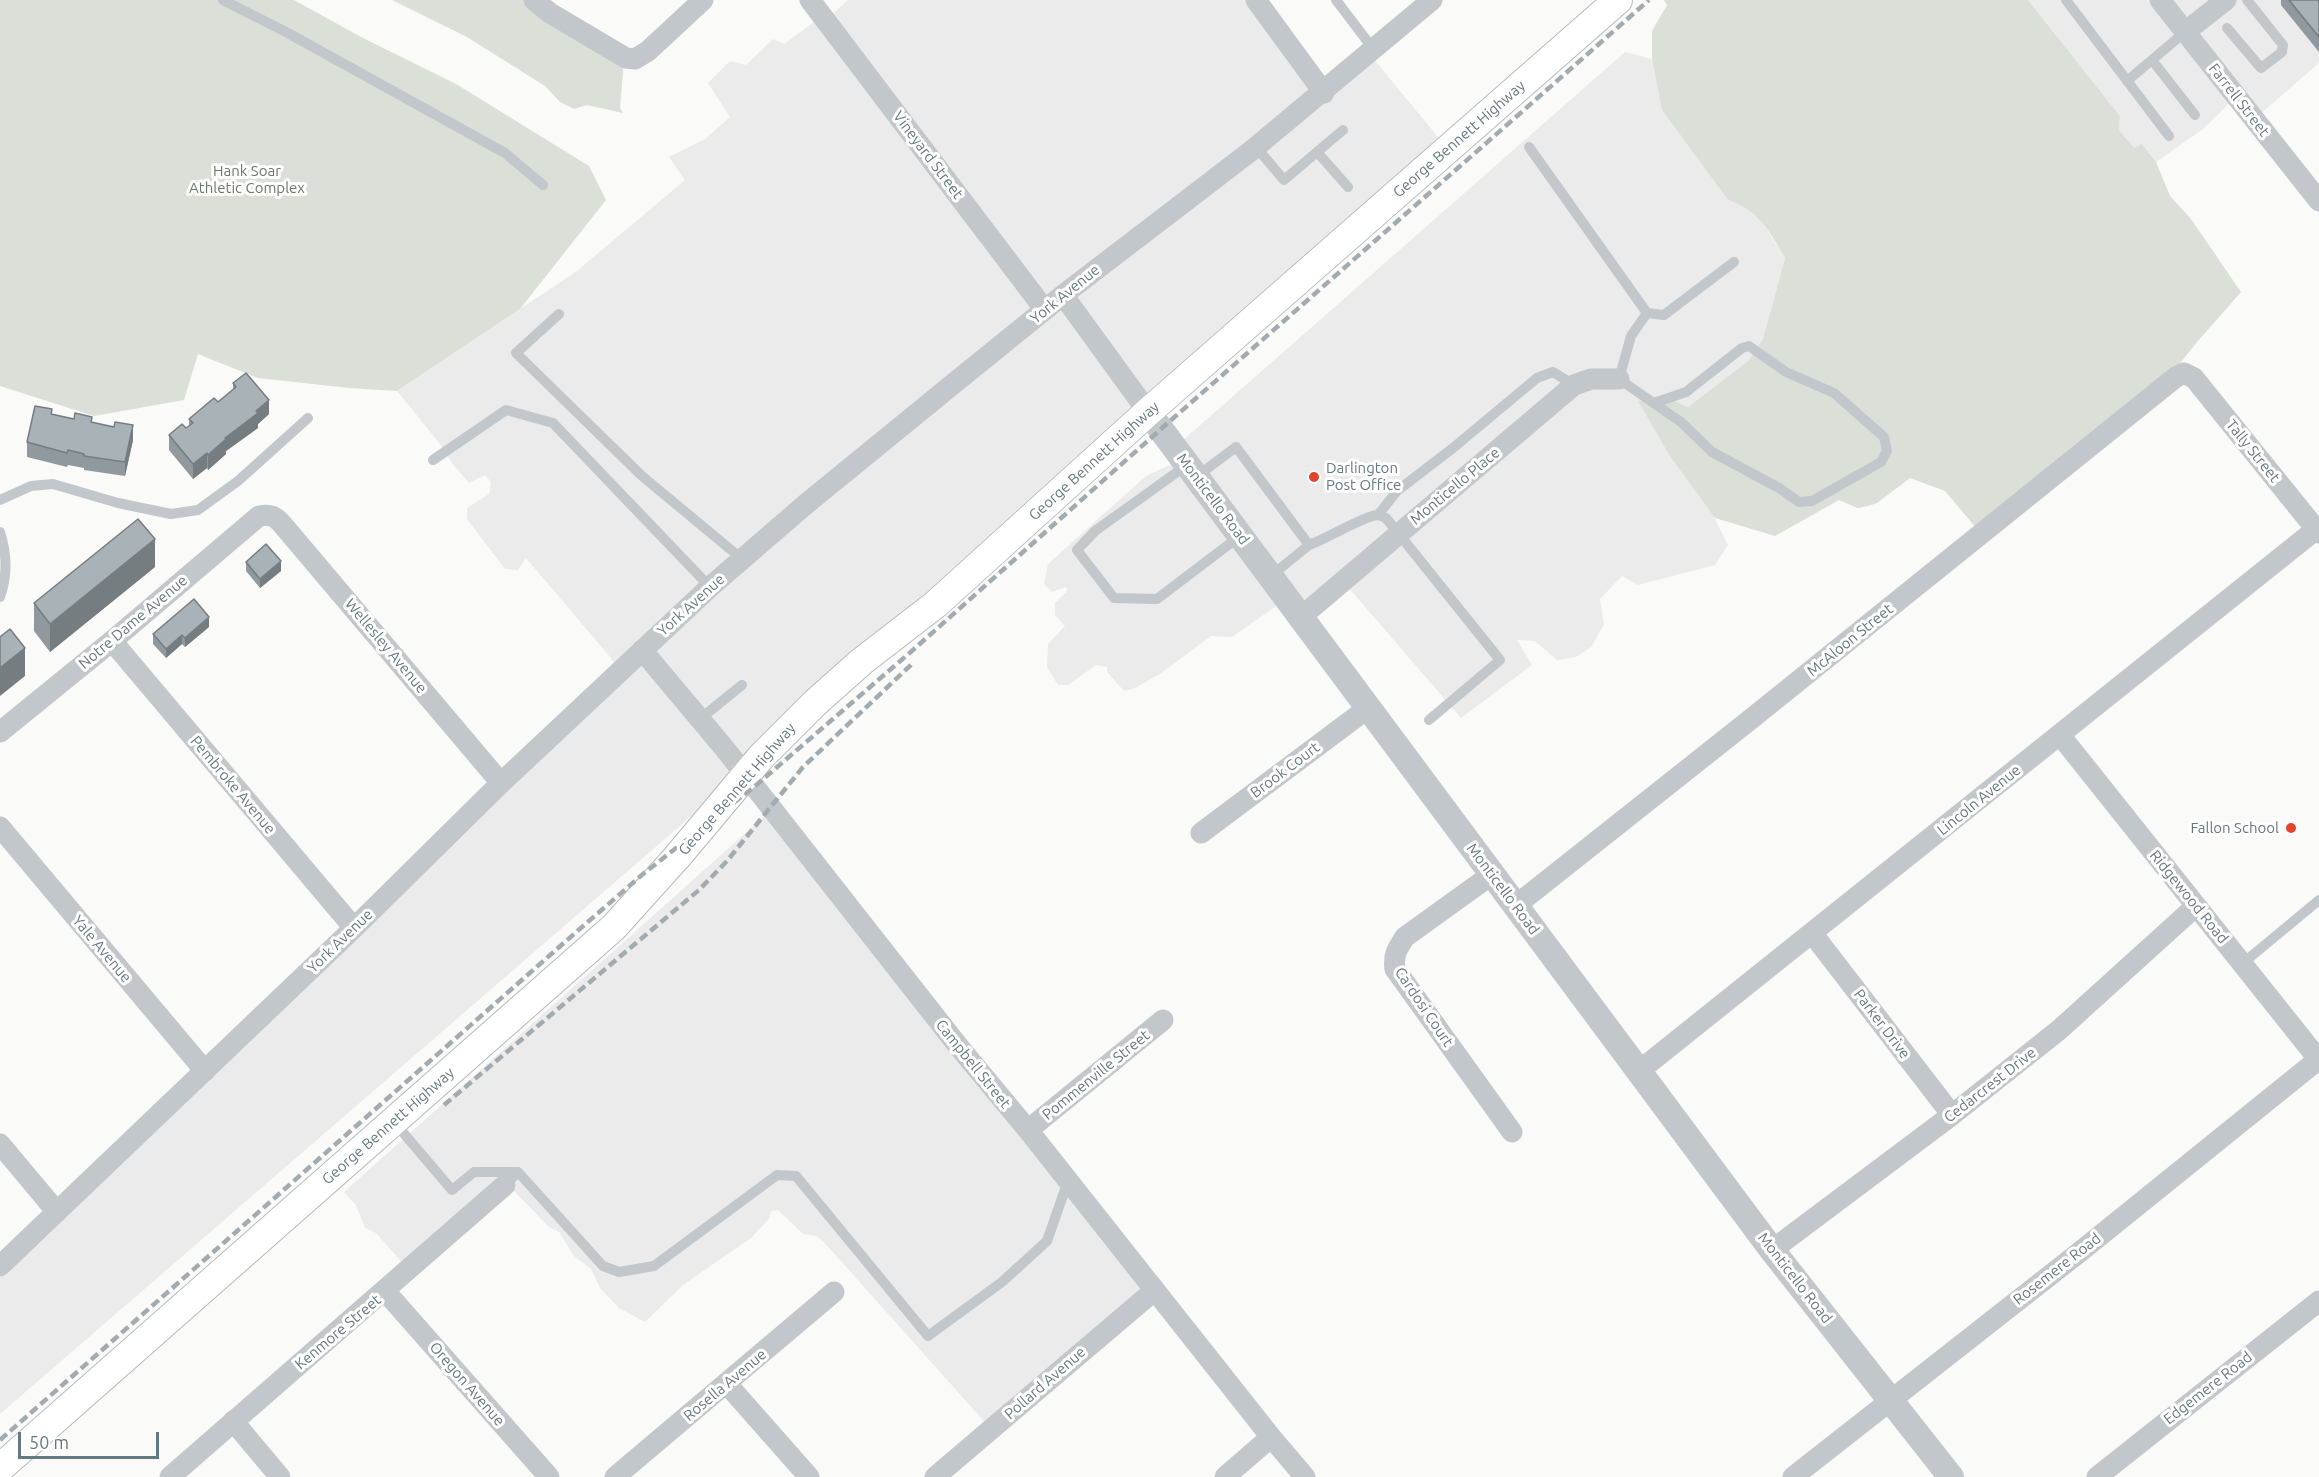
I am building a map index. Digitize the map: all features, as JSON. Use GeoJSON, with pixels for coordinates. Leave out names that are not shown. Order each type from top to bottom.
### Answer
{"type":"FeatureCollection","features":[{"type":"Feature","properties":{"kind":"main road","name":"George Bennett Highway"},"geometry":{"type":"LineString","coordinates":[[0,1468],[614,927],[783,735],[861,662],[936,604],[1148,412],[1618,0]]}},
{"type":"Feature","properties":{"kind":"street"},"geometry":{"type":"LineString","coordinates":[[534,0],[550,13],[626,58],[635,59],[648,51],[703,0]]}},
{"type":"Feature","properties":{"kind":"street","name":"Vineyard Street"},"geometry":{"type":"LineString","coordinates":[[810,0],[1045,310]]}},
{"type":"Feature","properties":{"kind":"street"},"geometry":{"type":"LineString","coordinates":[[1256,0],[1324,93]]}},
{"type":"Feature","properties":{"kind":"street","name":"York Avenue"},"geometry":{"type":"LineString","coordinates":[[0,1266],[354,928],[501,783],[710,587],[806,504],[1063,295],[1324,93],[1432,0]]}},
{"type":"Feature","properties":{"kind":"street","name":"Farrell Street"},"geometry":{"type":"LineString","coordinates":[[2160,0],[2319,201]]}},
{"type":"Feature","properties":{"kind":"street"},"geometry":{"type":"LineString","coordinates":[[2185,32],[2226,0]]}},
{"type":"Feature","properties":{"kind":"street","name":"Monticello Road"},"geometry":{"type":"LineString","coordinates":[[1063,295],[1491,875],[1772,1250],[1951,1477]]}},
{"type":"Feature","properties":{"kind":"street","name":"Tally Street"},"geometry":{"type":"LineString","coordinates":[[2184,373],[2194,378],[2318,530]]}},
{"type":"Feature","properties":{"kind":"street","name":"McAloon Street"},"geometry":{"type":"LineString","coordinates":[[1515,906],[2176,377],[2184,373]]}},
{"type":"Feature","properties":{"kind":"street","name":"Monticello Place"},"geometry":{"type":"LineString","coordinates":[[1301,617],[1575,385],[1591,379],[1619,379]]}},
{"type":"Feature","properties":{"kind":"street","name":"Notre Dame Avenue"},"geometry":{"type":"LineString","coordinates":[[0,732],[112,641],[259,516],[267,515]]}},
{"type":"Feature","properties":{"kind":"street","name":"Wellesley Avenue"},"geometry":{"type":"LineString","coordinates":[[267,515],[275,517],[282,524],[501,783]]}},
{"type":"Feature","properties":{"kind":"street","name":"Lincoln Avenue"},"geometry":{"type":"LineString","coordinates":[[1639,1071],[2318,530]]}},
{"type":"Feature","properties":{"kind":"street","name":"Pembroke Avenue"},"geometry":{"type":"LineString","coordinates":[[112,641],[354,928]]}},
{"type":"Feature","properties":{"kind":"street","name":"Campbell Street"},"geometry":{"type":"LineString","coordinates":[[642,650],[700,719],[952,1038],[1305,1477]]}},
{"type":"Feature","properties":{"kind":"street","name":"Brook Court"},"geometry":{"type":"LineString","coordinates":[[1201,833],[1368,708]]}},
{"type":"Feature","properties":{"kind":"street","name":"Ridgewood Road"},"geometry":{"type":"LineString","coordinates":[[2060,735],[2319,1060]]}},
{"type":"Feature","properties":{"kind":"street","name":"Yale Avenue"},"geometry":{"type":"LineString","coordinates":[[0,827],[205,1071]]}},
{"type":"Feature","properties":{"kind":"street","name":"Cardosi Court"},"geometry":{"type":"LineString","coordinates":[[1491,875],[1405,938],[1393,959],[1395,969],[1512,1132]]}},
{"type":"Feature","properties":{"kind":"street","name":"Cedarcrest Drive"},"geometry":{"type":"LineString","coordinates":[[1772,1250],[1952,1115],[2059,1030],[2196,906]]}},
{"type":"Feature","properties":{"kind":"street","name":"Parker Drive"},"geometry":{"type":"LineString","coordinates":[[1812,933],[1952,1115]]}},
{"type":"Feature","properties":{"kind":"street","name":"Pommenville Street"},"geometry":{"type":"LineString","coordinates":[[1028,1130],[1163,1020]]}},
{"type":"Feature","properties":{"kind":"street","name":"Rosemere Road"},"geometry":{"type":"LineString","coordinates":[[1793,1477],[2081,1251],[2319,1060]]}},
{"type":"Feature","properties":{"kind":"street"},"geometry":{"type":"LineString","coordinates":[[0,1144],[57,1212]]}},
{"type":"Feature","properties":{"kind":"street","name":"Kenmore Street"},"geometry":{"type":"LineString","coordinates":[[170,1477],[511,1179]]}},
{"type":"Feature","properties":{"kind":"street","name":"Pollard Avenue"},"geometry":{"type":"LineString","coordinates":[[935,1477],[1155,1290]]}},
{"type":"Feature","properties":{"kind":"street","name":"Oregon Avenue"},"geometry":{"type":"LineString","coordinates":[[385,1291],[549,1477]]}},
{"type":"Feature","properties":{"kind":"street","name":"Rosella Avenue"},"geometry":{"type":"LineString","coordinates":[[615,1477],[834,1292]]}},
{"type":"Feature","properties":{"kind":"street","name":"Edgemere Road"},"geometry":{"type":"LineString","coordinates":[[2097,1477],[2319,1301]]}},
{"type":"Feature","properties":{"kind":"street"},"geometry":{"type":"LineString","coordinates":[[727,1384],[809,1477]]}},
{"type":"Feature","properties":{"kind":"street"},"geometry":{"type":"LineString","coordinates":[[233,1421],[280,1477]]}},
{"type":"Feature","properties":{"kind":"street"},"geometry":{"type":"LineString","coordinates":[[1225,1477],[1271,1437]]}},
{"type":"Feature","properties":{"kind":"lane"},"geometry":{"type":"LineString","coordinates":[[223,0],[286,32],[505,153],[543,185]]}},
{"type":"Feature","properties":{"kind":"lane"},"geometry":{"type":"LineString","coordinates":[[1336,0],[1374,50]]}},
{"type":"Feature","properties":{"kind":"lane"},"geometry":{"type":"LineString","coordinates":[[2066,0],[2169,136]]}},
{"type":"Feature","properties":{"kind":"lane"},"geometry":{"type":"LineString","coordinates":[[2227,28],[2261,68],[2282,52],[2283,45],[2247,0]]}},
{"type":"Feature","properties":{"kind":"lane"},"geometry":{"type":"LineString","coordinates":[[2127,81],[2185,32]]}},
{"type":"Feature","properties":{"kind":"lane"},"geometry":{"type":"LineString","coordinates":[[2152,60],[2195,115]]}},
{"type":"Feature","properties":{"kind":"lane"},"geometry":{"type":"LineString","coordinates":[[1256,147],[1284,180],[1343,130]]}},
{"type":"Feature","properties":{"kind":"lane"},"geometry":{"type":"LineString","coordinates":[[1529,147],[1647,313],[1664,315],[1734,262]]}},
{"type":"Feature","properties":{"kind":"lane"},"geometry":{"type":"LineString","coordinates":[[1317,152],[1348,187]]}},
{"type":"Feature","properties":{"kind":"lane"},"geometry":{"type":"LineString","coordinates":[[1647,313],[1630,336],[1619,379],[1681,422],[1712,452],[1779,488],[1799,502],[1812,501],[1881,462],[1887,451],[1884,437],[1834,393],[1786,372],[1749,346],[1742,348],[1686,392],[1654,403]]}},
{"type":"Feature","properties":{"kind":"lane"},"geometry":{"type":"LineString","coordinates":[[559,314],[516,353],[642,476],[742,559]]}},
{"type":"Feature","properties":{"kind":"lane"},"geometry":{"type":"LineString","coordinates":[[1270,576],[1309,545],[1378,515],[1397,491],[1537,378],[1553,372],[1575,385]]}},
{"type":"Feature","properties":{"kind":"lane"},"geometry":{"type":"LineString","coordinates":[[433,460],[506,410],[553,423],[710,587]]}},
{"type":"Feature","properties":{"kind":"lane"},"geometry":{"type":"LineString","coordinates":[[0,500],[31,486],[53,484],[118,504],[171,514],[198,510],[238,481],[308,418]]}},
{"type":"Feature","properties":{"kind":"lane"},"geometry":{"type":"LineString","coordinates":[[1240,536],[1157,599],[1114,598],[1077,550],[1095,531],[1192,471],[1236,447],[1309,545]]}},
{"type":"Feature","properties":{"kind":"lane"},"geometry":{"type":"LineString","coordinates":[[1378,515],[1386,518],[1500,660],[1430,720]]}},
{"type":"Feature","properties":{"kind":"lane"},"geometry":{"type":"LineString","coordinates":[[0,532],[4,547],[6,580],[0,597]]}},
{"type":"Feature","properties":{"kind":"lane"},"geometry":{"type":"LineString","coordinates":[[700,719],[742,685]]}},
{"type":"Feature","properties":{"kind":"lane"},"geometry":{"type":"LineString","coordinates":[[2242,964],[2319,900]]}},
{"type":"Feature","properties":{"kind":"lane"},"geometry":{"type":"LineString","coordinates":[[394,1121],[452,1190],[474,1172],[511,1179],[603,1266],[619,1272],[654,1266],[777,1175],[796,1176],[928,1336],[1002,1282],[1047,1241],[1068,1181]]}},
{"type":"Feature","properties":{"kind":"shaded area"},"geometry":{"type":"Polygon","coordinates":[[[848,0],[1251,0],[1322,91],[1371,56],[1448,149],[814,710],[0,1414],[0,1271],[621,674],[611,658],[526,558],[518,570],[505,569],[467,519],[467,508],[489,494],[491,482],[485,475],[469,483],[397,391],[577,271],[685,180],[669,157],[705,139],[730,117],[708,83],[730,61],[746,65],[773,39],[784,44],[814,22],[822,23],[848,0]]]}},
{"type":"Feature","properties":{"kind":"shaded area"},"geometry":{"type":"Polygon","coordinates":[[[2028,0],[2319,0],[2319,63],[2251,122],[2232,101],[2203,129],[2156,162],[2142,144],[2134,149],[2119,130],[2120,116],[2028,0]]]}},
{"type":"Feature","properties":{"kind":"shaded area"},"geometry":{"type":"Polygon","coordinates":[[[1625,52],[1652,59],[1663,111],[1728,200],[1743,205],[1760,219],[1785,258],[1763,339],[1748,361],[1688,407],[1663,396],[1639,401],[1671,456],[1711,511],[1728,545],[1715,565],[1638,585],[1622,576],[1600,599],[1604,625],[1591,647],[1576,657],[1557,660],[1535,641],[1517,640],[1532,665],[1461,718],[1348,587],[1301,622],[1282,602],[1232,637],[1211,636],[1160,674],[1133,689],[1124,691],[1107,672],[1107,667],[1096,665],[1068,685],[1058,685],[1047,667],[1048,644],[1065,626],[1055,615],[1055,603],[1067,591],[1066,587],[1052,592],[1044,584],[1048,564],[1146,476],[1176,462],[1173,449],[1625,52]]]}},
{"type":"Feature","properties":{"kind":"shaded area"},"geometry":{"type":"Polygon","coordinates":[[[769,812],[1156,1298],[990,1428],[823,1241],[816,1236],[803,1234],[778,1210],[771,1211],[769,1219],[751,1238],[683,1285],[645,1322],[619,1308],[600,1288],[591,1269],[574,1256],[559,1232],[549,1227],[507,1184],[408,1269],[376,1233],[365,1228],[356,1205],[344,1192],[769,812]]]}},
{"type":"Feature","properties":{"kind":"green space","name":"Hank Soar Athletic Complex"},"geometry":{"type":"Polygon","coordinates":[[[0,0],[294,0],[361,37],[456,84],[589,166],[606,200],[520,309],[397,391],[258,378],[198,354],[184,400],[94,416],[0,386],[0,0]]]}},
{"type":"Feature","properties":{"kind":"green space"},"geometry":{"type":"Polygon","coordinates":[[[392,0],[524,0],[624,60],[620,108],[623,113],[587,105],[574,109],[560,102],[545,86],[467,37],[392,0]]]}},
{"type":"Feature","properties":{"kind":"green space"},"geometry":{"type":"Polygon","coordinates":[[[1664,0],[2028,0],[2120,116],[2119,130],[2134,148],[2142,144],[2156,162],[2170,196],[2191,219],[2241,292],[2157,392],[1983,536],[1945,491],[1910,478],[1877,503],[1858,508],[1839,500],[1775,536],[1715,518],[1670,456],[1638,401],[1663,396],[1688,407],[1748,361],[1763,339],[1785,258],[1762,223],[1748,209],[1728,200],[1662,110],[1652,59],[1652,31],[1667,5],[1664,0]]]}},
{"type":"Feature","properties":{"kind":"building"},"geometry":{"type":"Polygon","coordinates":[[[2289,0],[2319,0],[2319,37],[2289,0]]]}},
{"type":"Feature","properties":{"kind":"building"},"geometry":{"type":"Polygon","coordinates":[[[246,373],[269,400],[256,411],[258,413],[225,438],[208,455],[207,453],[193,464],[169,435],[182,424],[186,428],[193,423],[189,419],[214,398],[218,402],[236,387],[233,383],[246,373]]]}},
{"type":"Feature","properties":{"kind":"building"},"geometry":{"type":"Polygon","coordinates":[[[35,406],[52,409],[51,414],[74,419],[75,413],[92,417],[91,422],[114,427],[115,422],[133,425],[125,462],[84,456],[84,454],[68,450],[67,453],[27,442],[35,406]]]}},
{"type":"Feature","properties":{"kind":"building"},"geometry":{"type":"Polygon","coordinates":[[[138,519],[155,539],[50,624],[34,603],[138,519]]]}},
{"type":"Feature","properties":{"kind":"building"},"geometry":{"type":"Polygon","coordinates":[[[266,544],[281,561],[260,579],[246,562],[266,544]]]}},
{"type":"Feature","properties":{"kind":"building"},"geometry":{"type":"Polygon","coordinates":[[[194,599],[209,617],[185,638],[182,635],[166,649],[153,634],[194,599]]]}},
{"type":"Feature","properties":{"kind":"building"},"geometry":{"type":"Polygon","coordinates":[[[10,629],[25,648],[0,668],[0,637],[10,629]]]}},
{"type":"Feature","properties":{"kind":"railway"},"geometry":{"type":"LineString","coordinates":[[0,1440],[643,874],[754,787],[913,650],[1649,0]]}},
{"type":"Feature","properties":{"kind":"railway"},"geometry":{"type":"LineString","coordinates":[[444,1105],[699,890],[727,861],[803,767],[914,662]]}},
{"type":"Feature","properties":{"kind":"place","name":"Darlington Post Office"},"geometry":{"type":"Point","coordinates":[1314,477]}},
{"type":"Feature","properties":{"kind":"place","name":"Fallon School"},"geometry":{"type":"Point","coordinates":[2291,828]}}]}
